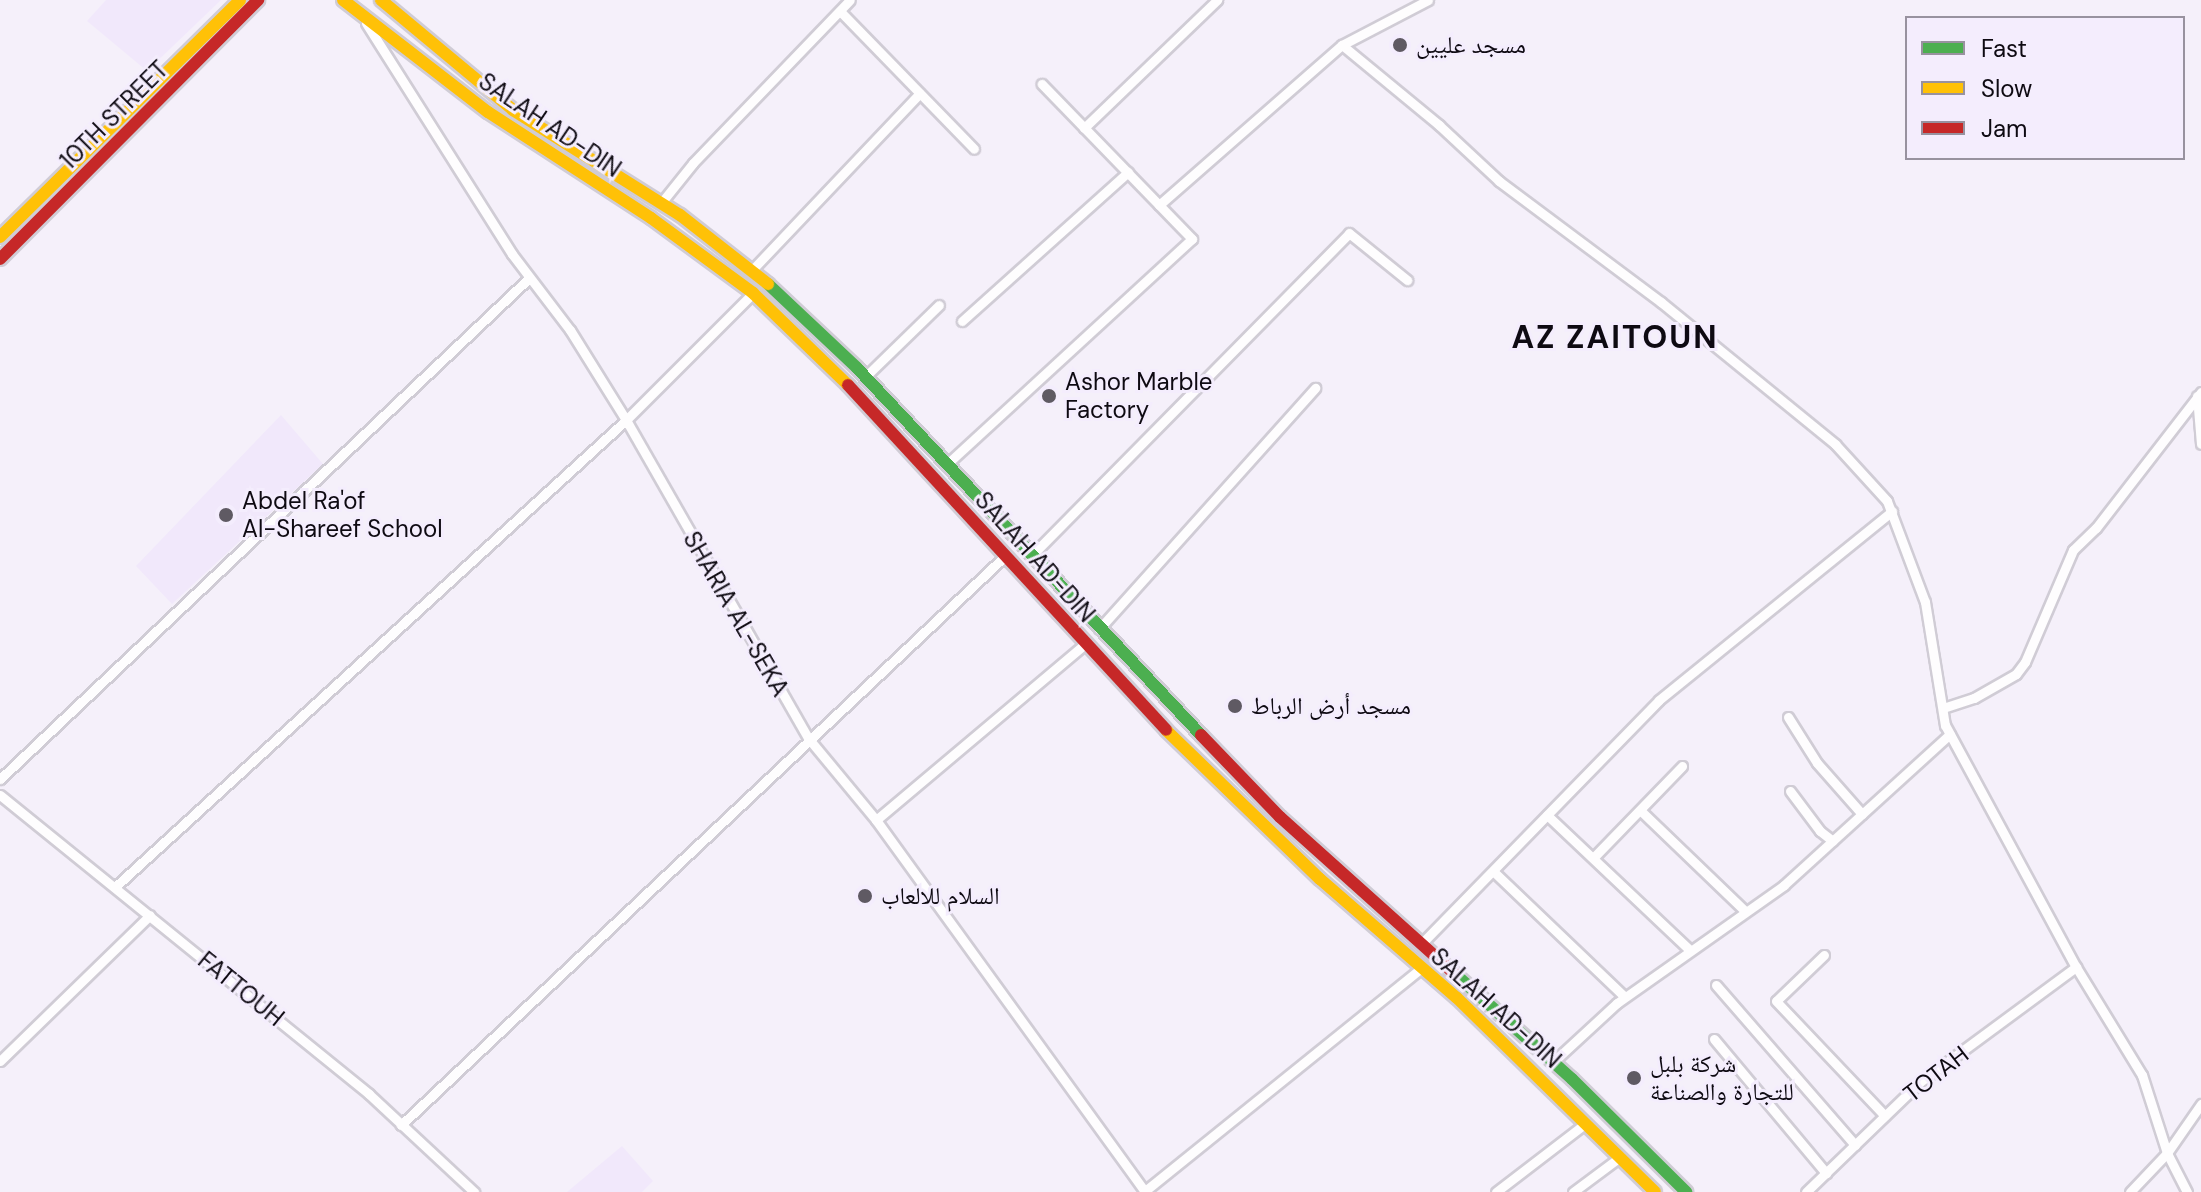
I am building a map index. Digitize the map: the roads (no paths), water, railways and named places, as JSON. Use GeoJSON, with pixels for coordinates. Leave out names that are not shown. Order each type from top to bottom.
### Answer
{"type":"FeatureCollection","features":[{"type":"Feature","properties":{"kind":"main road","name":"10TH STREET"},"geometry":{"type":"LineString","coordinates":[[0,237],[240,0]]}},
{"type":"Feature","properties":{"kind":"main road","name":"10TH STREET"},"geometry":{"type":"LineString","coordinates":[[0,259],[258,0]]}},
{"type":"Feature","properties":{"kind":"main road","name":"SALAH AD-DIN"},"geometry":{"type":"LineString","coordinates":[[343,0],[488,112],[651,218],[753,293],[836,372],[1084,645],[1274,837],[1457,998],[1655,1192]]}},
{"type":"Feature","properties":{"kind":"main road","name":"SALAH AD-DIN"},"geometry":{"type":"LineString","coordinates":[[381,0],[513,110],[661,203],[751,271],[865,377],[1099,629],[1280,817],[1553,1062],[1686,1192]]}},
{"type":"Feature","properties":{"kind":"street"},"geometry":{"type":"LineString","coordinates":[[661,203],[703,152],[850,0]]}},
{"type":"Feature","properties":{"kind":"street"},"geometry":{"type":"LineString","coordinates":[[1084,128],[1217,0]]}},
{"type":"Feature","properties":{"kind":"street"},"geometry":{"type":"LineString","coordinates":[[1159,205],[1342,45],[1428,0]]}},
{"type":"Feature","properties":{"kind":"street"},"geometry":{"type":"LineString","coordinates":[[840,11],[974,149]]}},
{"type":"Feature","properties":{"kind":"street","name":"SHARIA AL-SEKA"},"geometry":{"type":"LineString","coordinates":[[360,13],[529,278],[570,330],[626,420],[809,739],[876,820],[1145,1192]]}},
{"type":"Feature","properties":{"kind":"street"},"geometry":{"type":"LineString","coordinates":[[1342,45],[1439,125],[1499,181],[1661,302],[1835,444],[1892,511],[1925,602],[1950,734],[2076,967],[2142,1075],[2167,1153],[2187,1192]]}},
{"type":"Feature","properties":{"kind":"street"},"geometry":{"type":"LineString","coordinates":[[946,465],[1192,239],[1042,84]]}},
{"type":"Feature","properties":{"kind":"street"},"geometry":{"type":"LineString","coordinates":[[751,271],[920,93]]}},
{"type":"Feature","properties":{"kind":"street"},"geometry":{"type":"LineString","coordinates":[[962,321],[1128,172]]}},
{"type":"Feature","properties":{"kind":"street"},"geometry":{"type":"LineString","coordinates":[[1031,556],[1349,233],[1407,280]]}},
{"type":"Feature","properties":{"kind":"street"},"geometry":{"type":"LineString","coordinates":[[0,779],[529,278]]}},
{"type":"Feature","properties":{"kind":"street"},"geometry":{"type":"LineString","coordinates":[[115,887],[626,420],[753,293]]}},
{"type":"Feature","properties":{"kind":"street"},"geometry":{"type":"LineString","coordinates":[[865,377],[939,305]]}},
{"type":"Feature","properties":{"kind":"street"},"geometry":{"type":"LineString","coordinates":[[1099,629],[1315,388]]}},
{"type":"Feature","properties":{"kind":"street"},"geometry":{"type":"LineString","coordinates":[[1943,708],[1974,698],[2016,674],[2025,662],[2073,550],[2096,528],[2199,394]]}},
{"type":"Feature","properties":{"kind":"street"},"geometry":{"type":"LineString","coordinates":[[2199,394],[2201,444]]}},
{"type":"Feature","properties":{"kind":"street"},"geometry":{"type":"LineString","coordinates":[[1422,943],[1659,700],[1892,511]]}},
{"type":"Feature","properties":{"kind":"street"},"geometry":{"type":"LineString","coordinates":[[401,1125],[1005,556]]}},
{"type":"Feature","properties":{"kind":"street"},"geometry":{"type":"LineString","coordinates":[[876,820],[1084,645]]}},
{"type":"Feature","properties":{"kind":"street"},"geometry":{"type":"LineString","coordinates":[[1788,717],[1817,763],[1862,814]]}},
{"type":"Feature","properties":{"kind":"street"},"geometry":{"type":"LineString","coordinates":[[1553,1062],[1625,997],[1784,885],[1950,734]]}},
{"type":"Feature","properties":{"kind":"street"},"geometry":{"type":"LineString","coordinates":[[1593,858],[1682,766]]}},
{"type":"Feature","properties":{"kind":"street"},"geometry":{"type":"LineString","coordinates":[[1790,791],[1820,831],[1833,841]]}},
{"type":"Feature","properties":{"kind":"street","name":"FATTOUH"},"geometry":{"type":"LineString","coordinates":[[0,795],[369,1094],[474,1192]]}},
{"type":"Feature","properties":{"kind":"street"},"geometry":{"type":"LineString","coordinates":[[1641,811],[1745,911]]}},
{"type":"Feature","properties":{"kind":"street"},"geometry":{"type":"LineString","coordinates":[[1547,815],[1690,950]]}},
{"type":"Feature","properties":{"kind":"street"},"geometry":{"type":"LineString","coordinates":[[1493,871],[1625,997]]}},
{"type":"Feature","properties":{"kind":"street"},"geometry":{"type":"LineString","coordinates":[[0,1061],[150,915]]}},
{"type":"Feature","properties":{"kind":"street"},"geometry":{"type":"LineString","coordinates":[[1824,955],[1776,1001],[1885,1116]]}},
{"type":"Feature","properties":{"kind":"street","name":"TOTAH"},"geometry":{"type":"LineString","coordinates":[[1806,1192],[1920,1082],[2076,967]]}},
{"type":"Feature","properties":{"kind":"street"},"geometry":{"type":"LineString","coordinates":[[1145,1192],[1421,968]]}},
{"type":"Feature","properties":{"kind":"street"},"geometry":{"type":"LineString","coordinates":[[1716,985],[1855,1145]]}},
{"type":"Feature","properties":{"kind":"street"},"geometry":{"type":"LineString","coordinates":[[1714,1039],[1826,1173]]}},
{"type":"Feature","properties":{"kind":"street"},"geometry":{"type":"LineString","coordinates":[[2130,1192],[2167,1153],[2201,1104]]}},
{"type":"Feature","properties":{"kind":"street"},"geometry":{"type":"LineString","coordinates":[[1496,1192],[1586,1123]]}},
{"type":"Feature","properties":{"kind":"street"},"geometry":{"type":"LineString","coordinates":[[1573,1192],[1620,1157]]}},
{"type":"Feature","properties":{"kind":"place","name":"مسجد عليين"},"geometry":{"type":"Point","coordinates":[1400,45]}},
{"type":"Feature","properties":{"kind":"place","name":"Ashor Marble Factory"},"geometry":{"type":"Point","coordinates":[1049,396]}},
{"type":"Feature","properties":{"kind":"place","name":"Abdel Ra'of Al-Shareef School"},"geometry":{"type":"Point","coordinates":[226,515]}},
{"type":"Feature","properties":{"kind":"place","name":"مسجد أرض الرباط"},"geometry":{"type":"Point","coordinates":[1235,706]}},
{"type":"Feature","properties":{"kind":"place","name":"السلام للالعاب"},"geometry":{"type":"Point","coordinates":[865,896]}},
{"type":"Feature","properties":{"kind":"place","name":"شركة بلبل للتجارة والصناعة"},"geometry":{"type":"Point","coordinates":[1634,1078]}},
{"type":"Feature","properties":{"kind":"district","name":"AZ ZAITOUN"},"geometry":{"type":"Point","coordinates":[1615,337]}}]}
